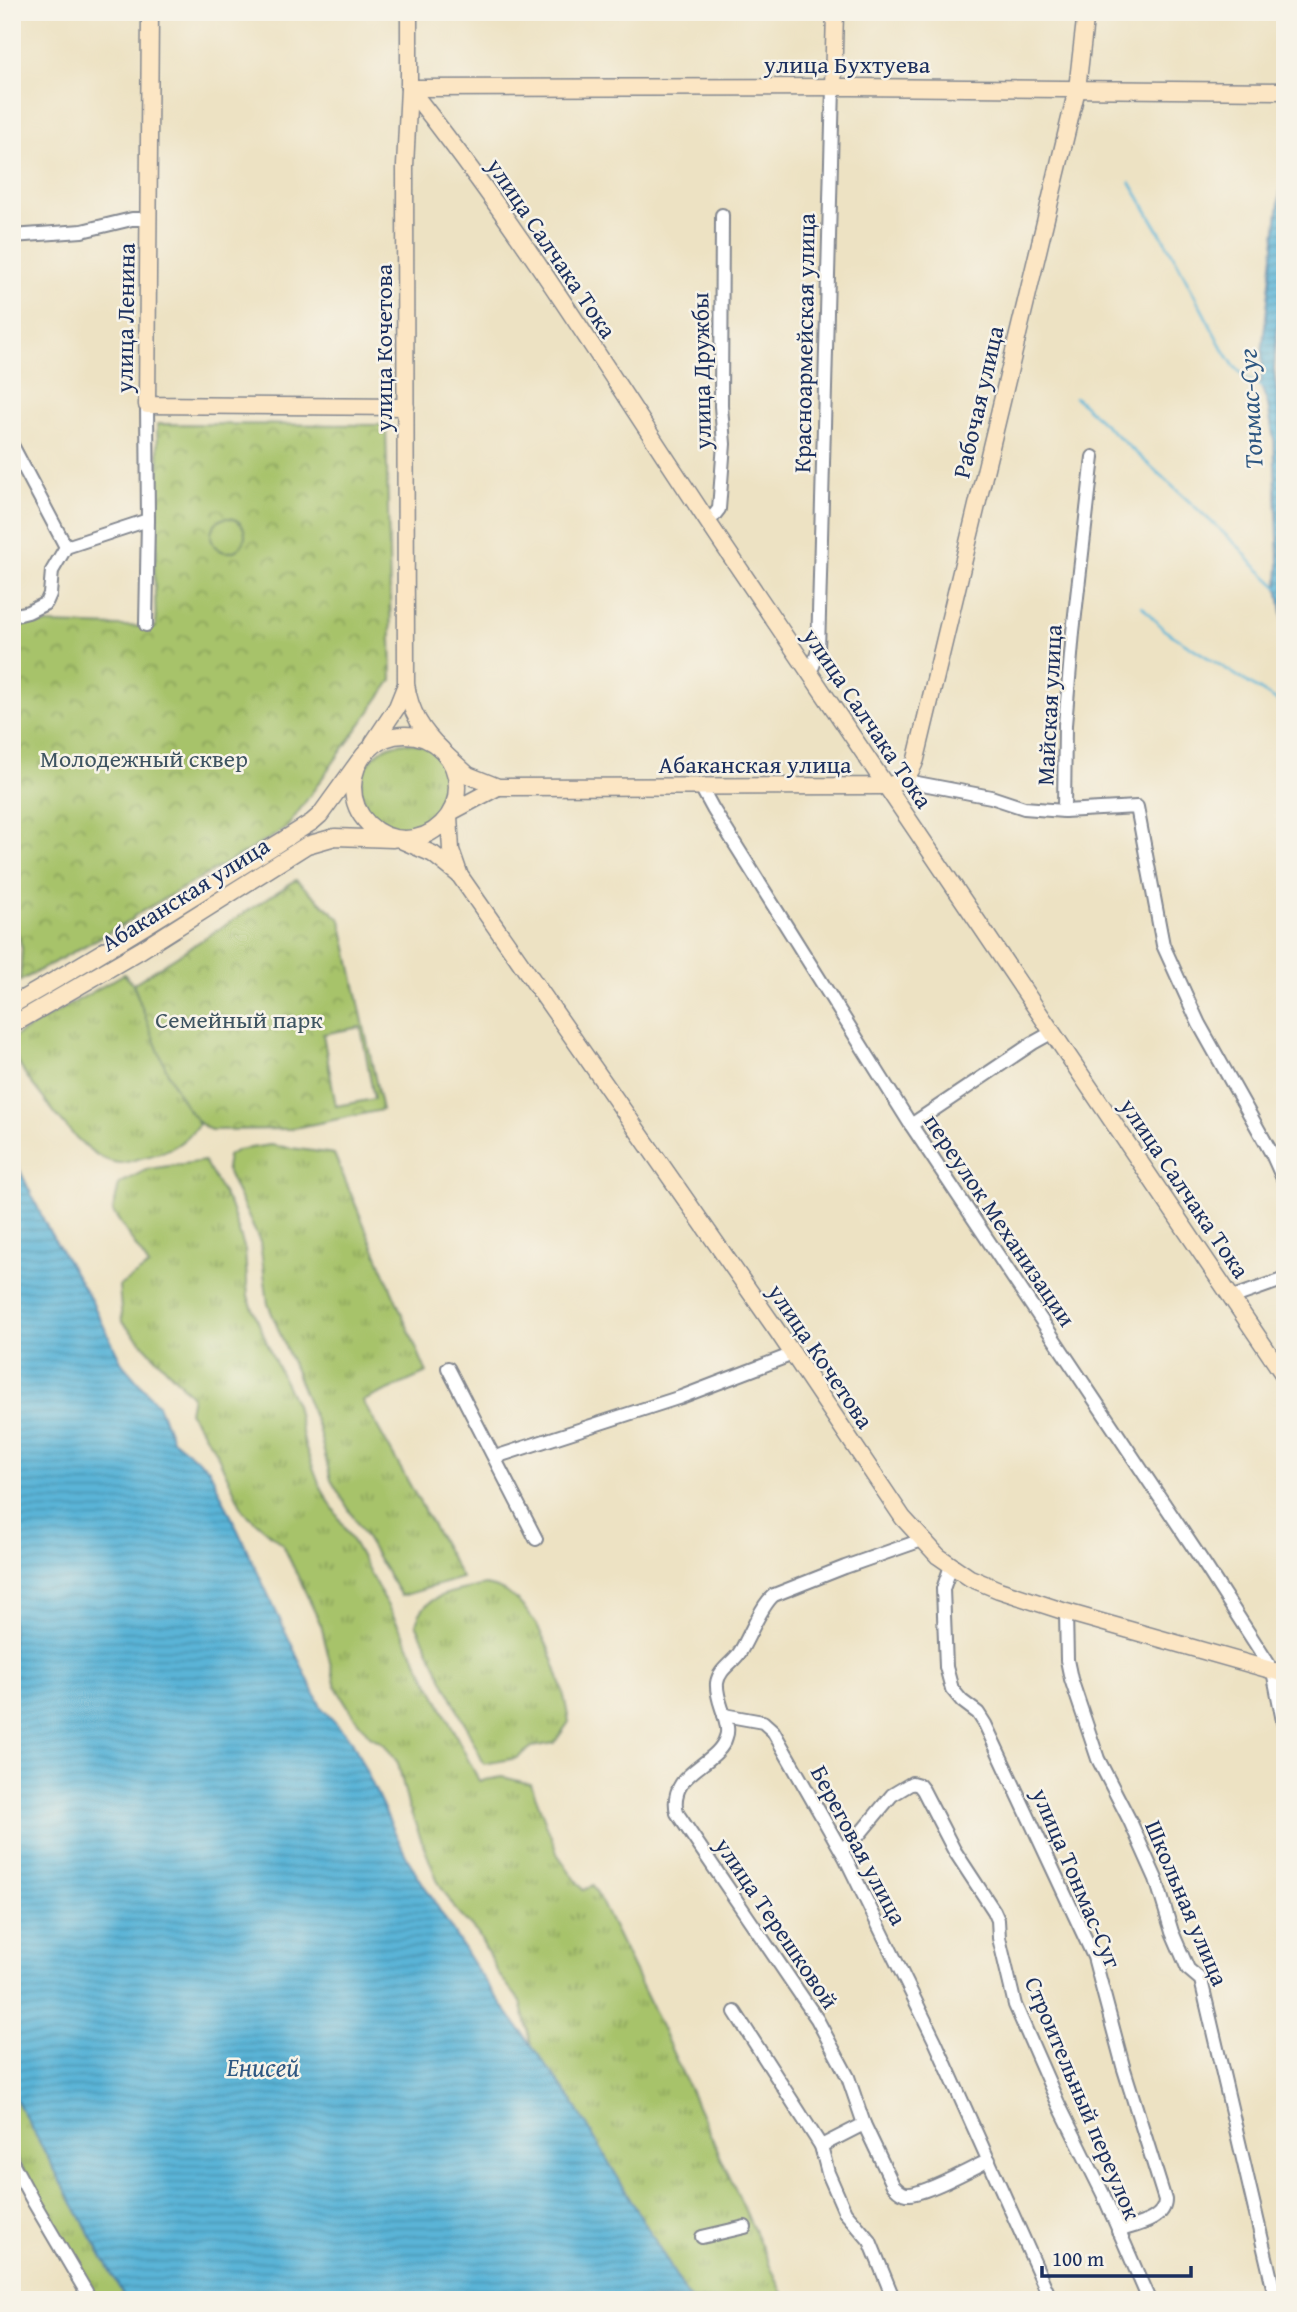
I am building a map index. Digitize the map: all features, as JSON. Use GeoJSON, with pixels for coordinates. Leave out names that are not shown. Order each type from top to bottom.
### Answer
{"type":"FeatureCollection","features":[{"type":"Feature","properties":{"kind":"main road","name":"улица Ленина"},"geometry":{"type":"LineString","coordinates":[[147,405],[150,12]]}},
{"type":"Feature","properties":{"kind":"main road","name":"улица Кочетова"},"geometry":{"type":"LineString","coordinates":[[409,12],[405,166],[406,684],[410,705],[417,720],[428,737],[443,752]]}},
{"type":"Feature","properties":{"kind":"main road","name":"Красноармейская улица"},"geometry":{"type":"LineString","coordinates":[[833,87],[835,12]]}},
{"type":"Feature","properties":{"kind":"main road","name":"Рабочая улица"},"geometry":{"type":"LineString","coordinates":[[906,778],[916,759],[1077,89],[1086,12]]}},
{"type":"Feature","properties":{"kind":"main road","name":"улица Бухтуева"},"geometry":{"type":"LineString","coordinates":[[409,88],[833,87],[1285,91]]}},
{"type":"Feature","properties":{"kind":"main road","name":"улица Салчака Тока"},"geometry":{"type":"LineString","coordinates":[[409,88],[455,146],[1285,1377]]}},
{"type":"Feature","properties":{"kind":"main road"},"geometry":{"type":"LineString","coordinates":[[147,405],[406,407]]}},
{"type":"Feature","properties":{"kind":"main road","name":"улица Кочетова"},"geometry":{"type":"LineString","coordinates":[[361,758],[390,721],[406,684]]}},
{"type":"Feature","properties":{"kind":"main road"},"geometry":{"type":"LineString","coordinates":[[401,735],[427,740],[443,752],[455,772],[457,782],[455,803],[450,814],[430,833],[419,838],[396,839],[370,827],[355,805],[353,779],[361,758],[376,744],[392,736],[401,735]]}},
{"type":"Feature","properties":{"kind":"main road","name":"Абаканская улица"},"geometry":{"type":"LineString","coordinates":[[443,752],[468,775],[498,787],[886,786]]}},
{"type":"Feature","properties":{"kind":"main road","name":"Абаканская улица"},"geometry":{"type":"LineString","coordinates":[[12,1004],[132,935],[312,822],[361,758]]}},
{"type":"Feature","properties":{"kind":"main road"},"geometry":{"type":"LineString","coordinates":[[886,786],[906,778]]}},
{"type":"Feature","properties":{"kind":"main road","name":"Абаканская улица"},"geometry":{"type":"LineString","coordinates":[[450,814],[498,787]]}},
{"type":"Feature","properties":{"kind":"main road","name":"улица Кочетова"},"geometry":{"type":"LineString","coordinates":[[450,814],[452,850],[460,876]]}},
{"type":"Feature","properties":{"kind":"main road","name":"Абаканская улица"},"geometry":{"type":"LineString","coordinates":[[12,1025],[141,950],[307,845],[335,837],[396,839]]}},
{"type":"Feature","properties":{"kind":"main road","name":"улица Кочетова"},"geometry":{"type":"LineString","coordinates":[[396,839],[433,854],[460,876],[793,1354],[885,1493],[922,1540],[951,1566],[970,1578],[999,1590],[1279,1673]]}},
{"type":"Feature","properties":{"kind":"street","name":"Красноармейская улица"},"geometry":{"type":"LineString","coordinates":[[808,672],[818,650],[833,87]]}},
{"type":"Feature","properties":{"kind":"street","name":"улица Дружбы"},"geometry":{"type":"LineString","coordinates":[[708,523],[719,509],[724,444],[721,405],[722,215]]}},
{"type":"Feature","properties":{"kind":"street"},"geometry":{"type":"LineString","coordinates":[[12,236],[82,231],[132,219],[149,219]]}},
{"type":"Feature","properties":{"kind":"street","name":"улица Ленина"},"geometry":{"type":"LineString","coordinates":[[146,625],[147,405]]}},
{"type":"Feature","properties":{"kind":"street"},"geometry":{"type":"LineString","coordinates":[[12,445],[66,547]]}},
{"type":"Feature","properties":{"kind":"street","name":"Майская улица"},"geometry":{"type":"LineString","coordinates":[[1093,457],[1065,725],[1064,811],[1137,807],[1163,945],[1199,1024],[1272,1154],[1285,1183]]}},
{"type":"Feature","properties":{"kind":"street"},"geometry":{"type":"LineString","coordinates":[[12,616],[46,603],[50,594],[52,571],[66,547],[148,520]]}},
{"type":"Feature","properties":{"kind":"street"},"geometry":{"type":"LineString","coordinates":[[906,778],[912,782],[990,797],[1024,808],[1064,811]]}},
{"type":"Feature","properties":{"kind":"street","name":"переулок Механизации"},"geometry":{"type":"LineString","coordinates":[[701,787],[911,1125],[1279,1673]]}},
{"type":"Feature","properties":{"kind":"street"},"geometry":{"type":"LineString","coordinates":[[911,1125],[1051,1033]]}},
{"type":"Feature","properties":{"kind":"street"},"geometry":{"type":"LineString","coordinates":[[1231,1298],[1285,1279]]}},
{"type":"Feature","properties":{"kind":"street"},"geometry":{"type":"LineString","coordinates":[[495,1457],[681,1397],[793,1354]]}},
{"type":"Feature","properties":{"kind":"street"},"geometry":{"type":"LineString","coordinates":[[449,1368],[536,1539]]}},
{"type":"Feature","properties":{"kind":"street"},"geometry":{"type":"LineString","coordinates":[[724,1715],[718,1698],[719,1677],[752,1632],[766,1601],[774,1595],[820,1577],[922,1540]]}},
{"type":"Feature","properties":{"kind":"street","name":"улица Тонмас-Суг"},"geometry":{"type":"LineString","coordinates":[[951,1566],[943,1589],[946,1667],[952,1689],[978,1713],[985,1724],[1094,1956],[1124,2066],[1162,2186],[1166,2205],[1162,2213],[1118,2231]]}},
{"type":"Feature","properties":{"kind":"street","name":"Школьная улица"},"geometry":{"type":"LineString","coordinates":[[1066,1612],[1067,1660],[1071,1679],[1098,1759],[1156,1879],[1172,1932],[1188,1969],[1201,1980],[1276,2300]]}},
{"type":"Feature","properties":{"kind":"street"},"geometry":{"type":"LineString","coordinates":[[1279,1673],[1285,1731]]}},
{"type":"Feature","properties":{"kind":"street","name":"Береговая улица"},"geometry":{"type":"LineString","coordinates":[[724,1715],[762,1722],[773,1731],[841,1850],[935,2041],[1051,2300]]}},
{"type":"Feature","properties":{"kind":"street","name":"улица Терешковой"},"geometry":{"type":"LineString","coordinates":[[724,1715],[727,1737],[722,1746],[691,1773],[677,1791],[677,1813],[817,2019],[848,2077],[864,2124]]}},
{"type":"Feature","properties":{"kind":"street","name":"Строительный переулок"},"geometry":{"type":"LineString","coordinates":[[841,1850],[858,1836],[899,1790],[912,1783],[923,1790],[954,1850],[998,1920],[999,1938],[1015,2005],[1149,2300]]}},
{"type":"Feature","properties":{"kind":"street"},"geometry":{"type":"LineString","coordinates":[[735,2012],[821,2146],[828,2173],[845,2211],[870,2241],[894,2300]]}},
{"type":"Feature","properties":{"kind":"street"},"geometry":{"type":"LineString","coordinates":[[821,2146],[864,2124],[893,2185],[899,2192],[906,2194],[922,2191],[989,2160]]}},
{"type":"Feature","properties":{"kind":"street"},"geometry":{"type":"LineString","coordinates":[[12,2162],[91,2300]]}},
{"type":"Feature","properties":{"kind":"street"},"geometry":{"type":"LineString","coordinates":[[702,2237],[745,2227]]}},
{"type":"Feature","properties":{"kind":"green space","name":"Молодежный сквер"},"geometry":{"type":"Polygon","coordinates":[[[157,424],[386,425],[392,680],[286,829],[134,916],[132,920],[20,981],[22,948],[12,913],[12,623],[156,627],[154,559],[159,475],[157,424]]]}},
{"type":"Feature","properties":{"kind":"green space"},"geometry":{"type":"Polygon","coordinates":[[[228,518],[240,523],[245,535],[240,547],[228,552],[216,547],[211,535],[216,523],[228,518]]]}},
{"type":"Feature","properties":{"kind":"green space"},"geometry":{"type":"Polygon","coordinates":[[[406,743],[423,746],[438,756],[448,771],[451,788],[448,805],[438,820],[423,830],[406,833],[389,830],[374,820],[364,805],[361,788],[364,771],[374,756],[389,746],[406,743]]]}},
{"type":"Feature","properties":{"kind":"green space","name":"Семейный парк"},"geometry":{"type":"Polygon","coordinates":[[[296,880],[341,920],[382,1110],[290,1129],[211,1130],[198,1122],[175,1087],[133,984],[296,880]],[[361,1027],[323,1034],[336,1106],[374,1099],[361,1027]]]}},
{"type":"Feature","properties":{"kind":"green space"},"geometry":{"type":"Polygon","coordinates":[[[124,974],[133,984],[173,1084],[199,1124],[182,1142],[170,1149],[120,1163],[98,1156],[67,1128],[23,1070],[15,1055],[12,1038],[124,974]]]}},
{"type":"Feature","properties":{"kind":"green space"},"geometry":{"type":"Polygon","coordinates":[[[270,1145],[334,1154],[427,1373],[363,1401],[462,1578],[401,1596],[331,1480],[318,1427],[268,1304],[260,1242],[226,1168],[228,1156],[237,1150],[270,1145]]]}},
{"type":"Feature","properties":{"kind":"green space"},"geometry":{"type":"Polygon","coordinates":[[[204,1161],[230,1205],[245,1250],[248,1297],[296,1405],[305,1446],[321,1488],[356,1547],[479,1781],[503,1777],[531,1784],[558,1855],[583,1890],[593,1885],[786,2300],[690,2300],[575,2105],[533,2050],[521,2002],[499,1975],[478,1934],[455,1909],[437,1880],[408,1805],[398,1763],[384,1744],[370,1736],[336,1687],[321,1625],[283,1545],[244,1512],[215,1450],[189,1412],[192,1396],[122,1322],[119,1286],[149,1266],[113,1212],[119,1184],[148,1169],[204,1161]]]}},
{"type":"Feature","properties":{"kind":"green space"},"geometry":{"type":"Polygon","coordinates":[[[485,1585],[504,1591],[520,1603],[533,1620],[553,1661],[569,1722],[554,1743],[532,1747],[517,1758],[484,1764],[416,1624],[420,1613],[434,1599],[485,1585]]]}},
{"type":"Feature","properties":{"kind":"green space"},"geometry":{"type":"Polygon","coordinates":[[[12,2092],[126,2300],[98,2300],[39,2199],[12,2148],[12,2092]]]}},
{"type":"Feature","properties":{"kind":"water","name":"Тонмас-Суг"},"geometry":{"type":"Polygon","coordinates":[[[1285,150],[1285,240],[1274,369],[1285,465],[1285,630],[1278,587],[1274,441],[1268,405],[1261,386],[1263,343],[1285,150]]]}},
{"type":"Feature","properties":{"kind":"water","name":"Енисей"},"geometry":{"type":"Polygon","coordinates":[[[12,1154],[48,1229],[91,1300],[123,1365],[158,1405],[172,1439],[209,1469],[321,1707],[352,1741],[407,1858],[477,1970],[575,2105],[690,2300],[126,2300],[12,2092],[12,1154]]]}},
{"type":"Feature","properties":{"kind":"waterway"},"geometry":{"type":"LineString","coordinates":[[1130,182],[1234,366],[1245,377],[1264,388]]}},
{"type":"Feature","properties":{"kind":"waterway"},"geometry":{"type":"LineString","coordinates":[[1075,397],[1241,549],[1279,588]]}},
{"type":"Feature","properties":{"kind":"waterway"},"geometry":{"type":"LineString","coordinates":[[1142,606],[1164,630],[1285,706]]}}]}
